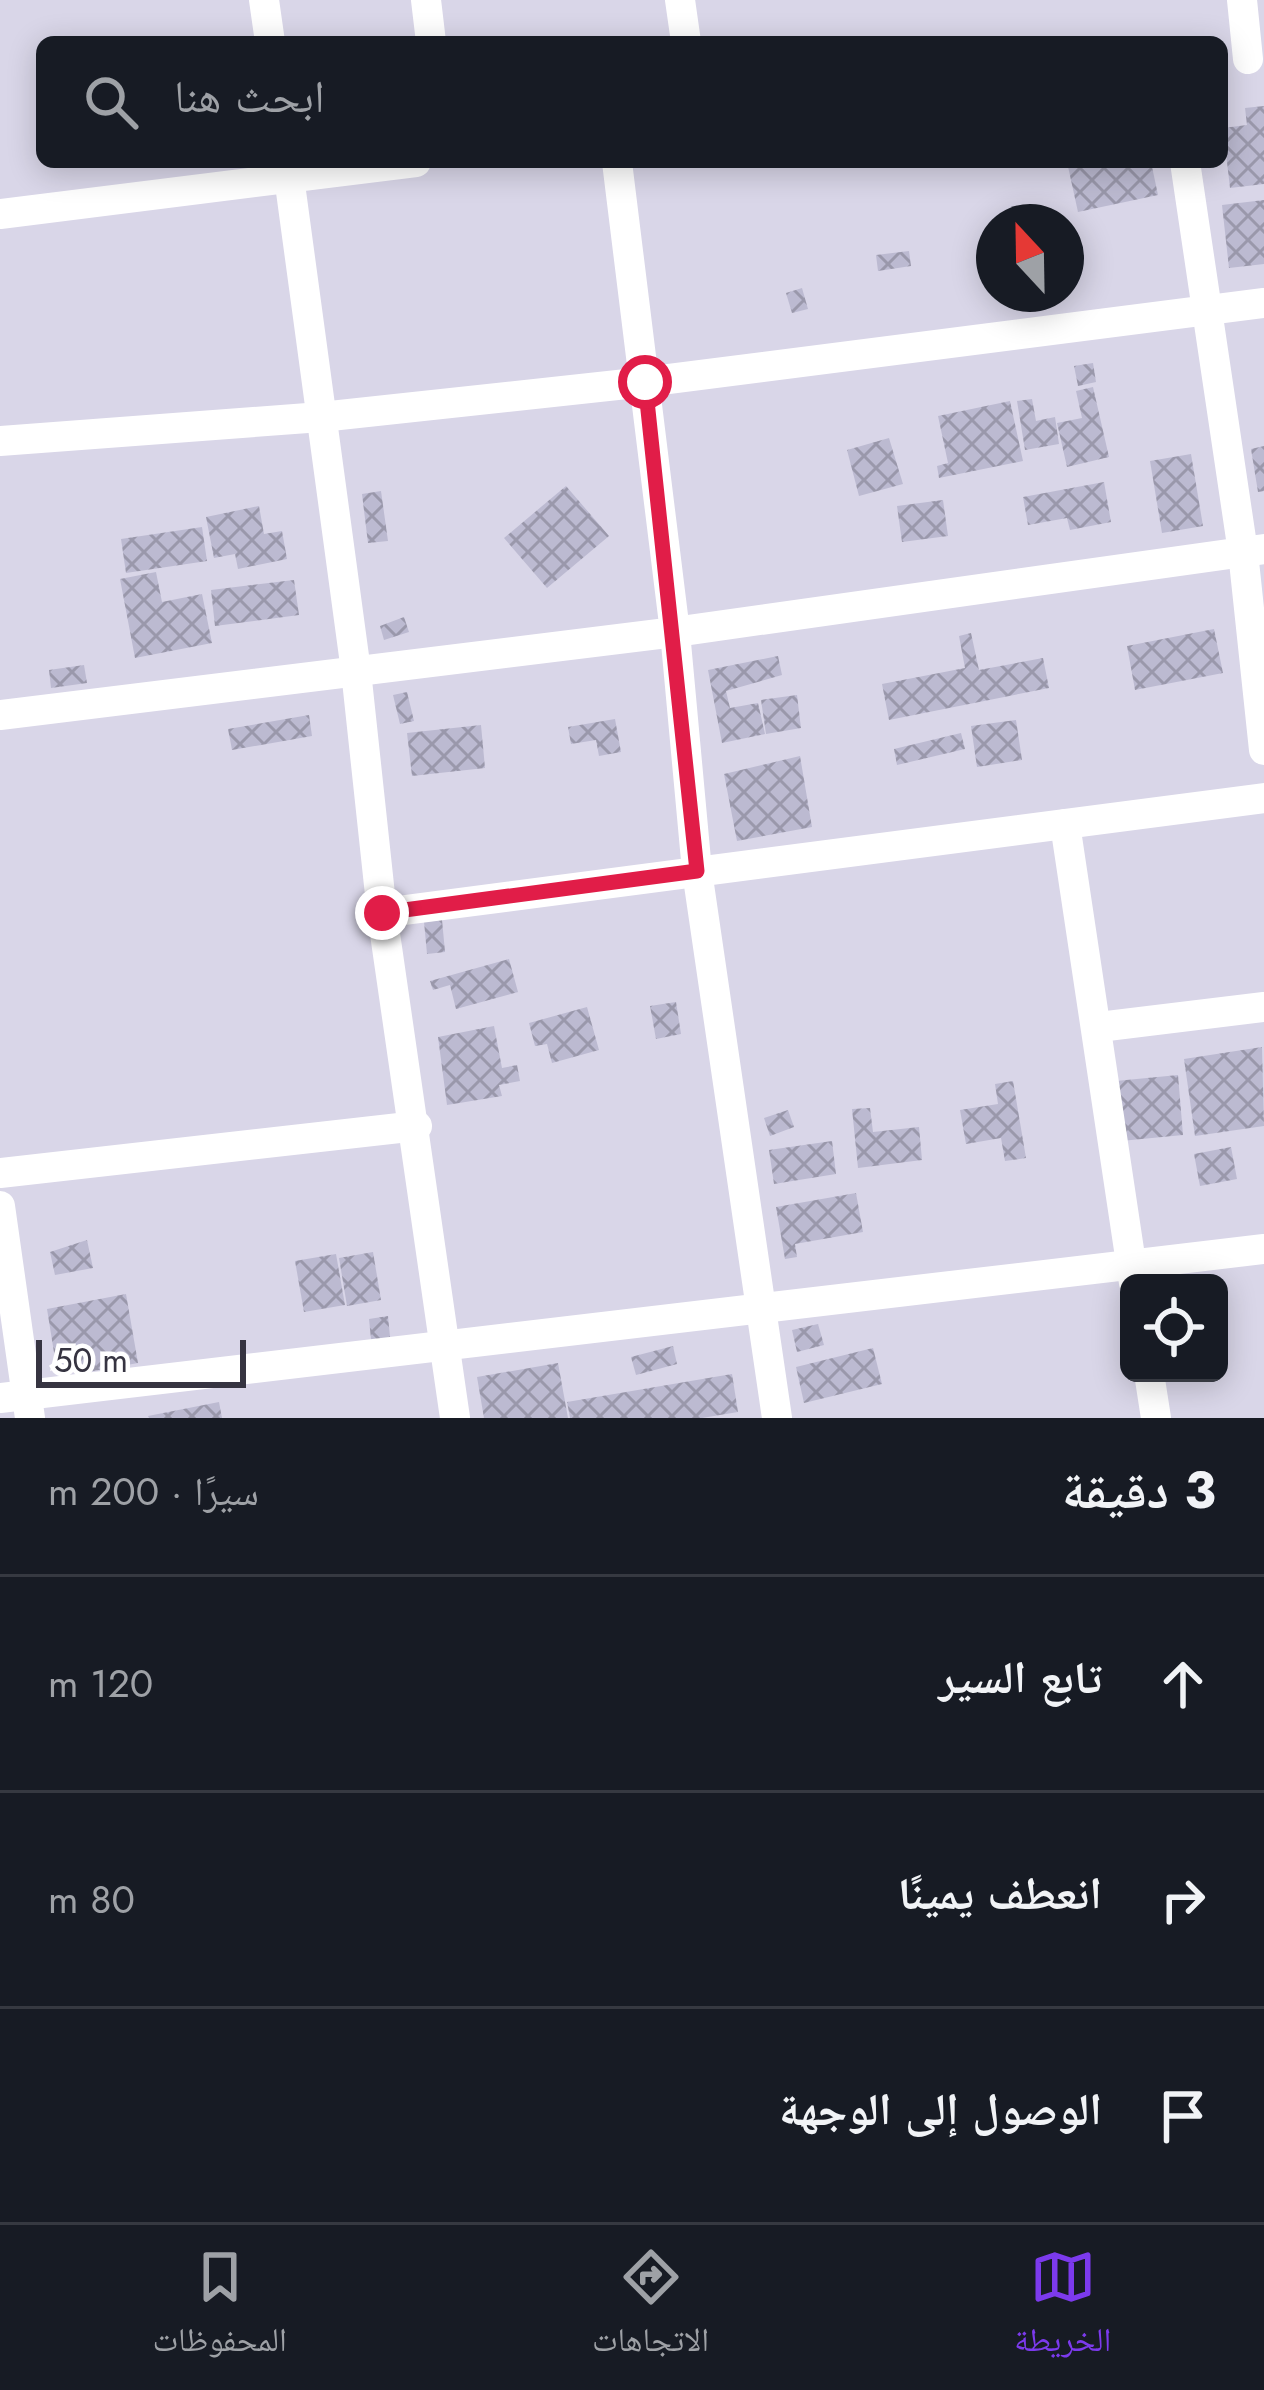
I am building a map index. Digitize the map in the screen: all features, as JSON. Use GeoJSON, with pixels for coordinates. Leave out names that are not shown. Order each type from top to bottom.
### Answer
{"type":"FeatureCollection","features":[{"type":"Feature","properties":{"kind":"street"},"geometry":{"type":"LineString","coordinates":[[265,0],[269,36]]}},
{"type":"Feature","properties":{"kind":"street"},"geometry":{"type":"LineString","coordinates":[[426,0],[430,36]]}},
{"type":"Feature","properties":{"kind":"street"},"geometry":{"type":"LineString","coordinates":[[680,0],[685,36]]}},
{"type":"Feature","properties":{"kind":"street"},"geometry":{"type":"LineString","coordinates":[[1242,0],[1245,59]]}},
{"type":"Feature","properties":{"kind":"street"},"geometry":{"type":"LineString","coordinates":[[0,214],[320,168]]}},
{"type":"Feature","properties":{"kind":"street"},"geometry":{"type":"LineString","coordinates":[[617,168],[675,632],[697,871],[777,1418]]}},
{"type":"Feature","properties":{"kind":"street"},"geometry":{"type":"LineString","coordinates":[[1186,168],[1207,311],[1254,550],[1264,750]]}},
{"type":"Feature","properties":{"kind":"street"},"geometry":{"type":"LineString","coordinates":[[288,170],[356,670],[382,913],[417,1126],[455,1418]]}},
{"type":"Feature","properties":{"kind":"street"},"geometry":{"type":"LineString","coordinates":[[0,441],[321,417],[645,382],[1264,303]]}},
{"type":"Feature","properties":{"kind":"street"},"geometry":{"type":"LineString","coordinates":[[0,715],[675,632],[1254,550]]}},
{"type":"Feature","properties":{"kind":"street"},"geometry":{"type":"LineString","coordinates":[[382,913],[1264,798]]}},
{"type":"Feature","properties":{"kind":"street"},"geometry":{"type":"LineString","coordinates":[[1065,824],[1133,1274]]}},
{"type":"Feature","properties":{"kind":"street"},"geometry":{"type":"LineString","coordinates":[[1099,1027],[1264,1007]]}},
{"type":"Feature","properties":{"kind":"street"},"geometry":{"type":"LineString","coordinates":[[0,1173],[417,1126]]}},
{"type":"Feature","properties":{"kind":"street"},"geometry":{"type":"LineString","coordinates":[[0,1206],[18,1404],[760,1312],[1120,1276]]}},
{"type":"Feature","properties":{"kind":"street"},"geometry":{"type":"LineString","coordinates":[[1138,1274],[1264,1250]]}},
{"type":"Feature","properties":{"kind":"street"},"geometry":{"type":"LineString","coordinates":[[1150,1382],[1156,1418]]}},
{"type":"Feature","properties":{"kind":"shaded area"},"geometry":{"type":"Polygon","coordinates":[[[0,0],[1264,0],[1264,1418],[0,1418],[0,0]]]}},
{"type":"Feature","properties":{"kind":"building"},"geometry":{"type":"Polygon","coordinates":[[[1264,106],[1264,184],[1230,188],[1228,127],[1247,125],[1245,108],[1264,106]]]}},
{"type":"Feature","properties":{"kind":"building"},"geometry":{"type":"Polygon","coordinates":[[[1068,168],[1152,168],[1158,195],[1084,211],[1084,204],[1076,204],[1068,168]]]}},
{"type":"Feature","properties":{"kind":"building"},"geometry":{"type":"Polygon","coordinates":[[[1264,200],[1264,264],[1229,268],[1222,205],[1264,200]]]}},
{"type":"Feature","properties":{"kind":"building"},"geometry":{"type":"Polygon","coordinates":[[[909,251],[911,266],[878,271],[876,255],[909,251]]]}},
{"type":"Feature","properties":{"kind":"building"},"geometry":{"type":"Polygon","coordinates":[[[802,288],[808,309],[792,313],[786,293],[802,288]]]}},
{"type":"Feature","properties":{"kind":"building"},"geometry":{"type":"Polygon","coordinates":[[[1093,363],[1096,382],[1078,386],[1074,366],[1093,363]]]}},
{"type":"Feature","properties":{"kind":"building"},"geometry":{"type":"Polygon","coordinates":[[[1093,387],[1109,457],[1067,467],[1057,423],[1082,418],[1076,391],[1093,387]]]}},
{"type":"Feature","properties":{"kind":"building"},"geometry":{"type":"Polygon","coordinates":[[[1032,399],[1036,421],[1055,417],[1059,444],[1025,450],[1017,401],[1032,399]]]}},
{"type":"Feature","properties":{"kind":"building"},"geometry":{"type":"Polygon","coordinates":[[[1010,401],[1023,461],[939,478],[937,466],[948,463],[938,416],[1010,401]]]}},
{"type":"Feature","properties":{"kind":"building"},"geometry":{"type":"Polygon","coordinates":[[[889,438],[903,484],[859,496],[847,450],[889,438]]]}},
{"type":"Feature","properties":{"kind":"building"},"geometry":{"type":"Polygon","coordinates":[[[1264,446],[1264,491],[1258,492],[1251,449],[1264,446]]]}},
{"type":"Feature","properties":{"kind":"building"},"geometry":{"type":"Polygon","coordinates":[[[1191,454],[1203,526],[1162,533],[1150,461],[1191,454]]]}},
{"type":"Feature","properties":{"kind":"building"},"geometry":{"type":"Polygon","coordinates":[[[1104,482],[1111,522],[1070,530],[1067,518],[1028,525],[1023,497],[1104,482]]]}},
{"type":"Feature","properties":{"kind":"building"},"geometry":{"type":"Polygon","coordinates":[[[566,486],[609,536],[547,588],[504,538],[566,486]]]}},
{"type":"Feature","properties":{"kind":"building"},"geometry":{"type":"Polygon","coordinates":[[[381,491],[388,541],[368,543],[362,494],[381,491]]]}},
{"type":"Feature","properties":{"kind":"building"},"geometry":{"type":"Polygon","coordinates":[[[943,500],[948,536],[902,542],[897,506],[943,500]]]}},
{"type":"Feature","properties":{"kind":"building"},"geometry":{"type":"Polygon","coordinates":[[[259,506],[264,534],[282,531],[287,559],[238,569],[235,554],[214,558],[206,517],[259,506]]]}},
{"type":"Feature","properties":{"kind":"building"},"geometry":{"type":"Polygon","coordinates":[[[202,527],[207,561],[126,573],[121,539],[202,527]]]}},
{"type":"Feature","properties":{"kind":"building"},"geometry":{"type":"Polygon","coordinates":[[[156,572],[162,602],[202,594],[212,643],[135,658],[120,579],[156,572]]]}},
{"type":"Feature","properties":{"kind":"building"},"geometry":{"type":"Polygon","coordinates":[[[294,580],[299,615],[215,626],[211,590],[294,580]]]}},
{"type":"Feature","properties":{"kind":"building"},"geometry":{"type":"Polygon","coordinates":[[[404,617],[409,632],[384,640],[380,626],[404,617]]]}},
{"type":"Feature","properties":{"kind":"building"},"geometry":{"type":"Polygon","coordinates":[[[1214,629],[1223,673],[1135,690],[1127,646],[1214,629]]]}},
{"type":"Feature","properties":{"kind":"building"},"geometry":{"type":"Polygon","coordinates":[[[971,633],[979,670],[1043,658],[1049,688],[889,720],[882,684],[965,668],[959,636],[971,633]]]}},
{"type":"Feature","properties":{"kind":"building"},"geometry":{"type":"Polygon","coordinates":[[[778,656],[782,675],[726,691],[730,708],[758,703],[765,734],[722,743],[708,670],[778,656]]]}},
{"type":"Feature","properties":{"kind":"building"},"geometry":{"type":"Polygon","coordinates":[[[84,665],[87,683],[51,688],[49,670],[84,665]]]}},
{"type":"Feature","properties":{"kind":"building"},"geometry":{"type":"Polygon","coordinates":[[[407,692],[414,721],[400,724],[393,695],[407,692]]]}},
{"type":"Feature","properties":{"kind":"building"},"geometry":{"type":"Polygon","coordinates":[[[797,695],[801,728],[766,734],[761,700],[797,695]]]}},
{"type":"Feature","properties":{"kind":"building"},"geometry":{"type":"Polygon","coordinates":[[[309,715],[312,736],[232,750],[228,729],[309,715]]]}},
{"type":"Feature","properties":{"kind":"building"},"geometry":{"type":"Polygon","coordinates":[[[615,719],[621,752],[599,756],[596,740],[571,744],[568,727],[615,719]]]}},
{"type":"Feature","properties":{"kind":"building"},"geometry":{"type":"Polygon","coordinates":[[[1016,720],[1022,760],[977,767],[971,726],[1016,720]]]}},
{"type":"Feature","properties":{"kind":"building"},"geometry":{"type":"Polygon","coordinates":[[[481,725],[485,768],[412,776],[407,733],[481,725]]]}},
{"type":"Feature","properties":{"kind":"building"},"geometry":{"type":"Polygon","coordinates":[[[961,733],[965,749],[897,765],[894,749],[961,733]]]}},
{"type":"Feature","properties":{"kind":"building"},"geometry":{"type":"Polygon","coordinates":[[[800,756],[812,827],[737,841],[724,774],[800,756]]]}},
{"type":"Feature","properties":{"kind":"building"},"geometry":{"type":"Polygon","coordinates":[[[442,920],[445,952],[427,954],[424,922],[442,920]]]}},
{"type":"Feature","properties":{"kind":"building"},"geometry":{"type":"Polygon","coordinates":[[[509,959],[518,992],[456,1009],[450,985],[433,990],[430,981],[509,959]]]}},
{"type":"Feature","properties":{"kind":"building"},"geometry":{"type":"Polygon","coordinates":[[[676,1002],[681,1034],[656,1039],[650,1006],[676,1002]]]}},
{"type":"Feature","properties":{"kind":"building"},"geometry":{"type":"Polygon","coordinates":[[[587,1007],[599,1050],[552,1063],[547,1044],[535,1046],[529,1023],[587,1007]]]}},
{"type":"Feature","properties":{"kind":"building"},"geometry":{"type":"Polygon","coordinates":[[[494,1026],[502,1068],[517,1065],[520,1081],[499,1085],[502,1096],[447,1105],[438,1037],[494,1026]]]}},
{"type":"Feature","properties":{"kind":"building"},"geometry":{"type":"Polygon","coordinates":[[[1262,1047],[1264,1126],[1195,1136],[1184,1059],[1262,1047]]]}},
{"type":"Feature","properties":{"kind":"building"},"geometry":{"type":"Polygon","coordinates":[[[1178,1075],[1183,1135],[1121,1141],[1116,1081],[1178,1075]]]}},
{"type":"Feature","properties":{"kind":"building"},"geometry":{"type":"Polygon","coordinates":[[[1013,1081],[1026,1158],[1005,1161],[1001,1138],[966,1144],[960,1110],[998,1104],[995,1084],[1013,1081]]]}},
{"type":"Feature","properties":{"kind":"building"},"geometry":{"type":"Polygon","coordinates":[[[870,1108],[873,1132],[919,1127],[922,1160],[858,1168],[852,1109],[870,1108]]]}},
{"type":"Feature","properties":{"kind":"building"},"geometry":{"type":"Polygon","coordinates":[[[788,1110],[794,1127],[770,1136],[764,1118],[788,1110]]]}},
{"type":"Feature","properties":{"kind":"building"},"geometry":{"type":"Polygon","coordinates":[[[832,1141],[836,1174],[774,1184],[769,1150],[832,1141]]]}},
{"type":"Feature","properties":{"kind":"building"},"geometry":{"type":"Polygon","coordinates":[[[1231,1147],[1237,1179],[1200,1186],[1194,1154],[1231,1147]]]}},
{"type":"Feature","properties":{"kind":"building"},"geometry":{"type":"Polygon","coordinates":[[[856,1193],[863,1232],[795,1244],[797,1257],[785,1259],[776,1207],[856,1193]]]}},
{"type":"Feature","properties":{"kind":"building"},"geometry":{"type":"Polygon","coordinates":[[[87,1240],[93,1268],[55,1275],[50,1252],[87,1240]]]}},
{"type":"Feature","properties":{"kind":"building"},"geometry":{"type":"Polygon","coordinates":[[[373,1252],[381,1300],[347,1306],[339,1258],[373,1252]]]}},
{"type":"Feature","properties":{"kind":"building"},"geometry":{"type":"Polygon","coordinates":[[[336,1254],[345,1305],[304,1312],[295,1261],[336,1254]]]}},
{"type":"Feature","properties":{"kind":"building"},"geometry":{"type":"Polygon","coordinates":[[[126,1294],[138,1363],[82,1373],[80,1360],[56,1365],[47,1309],[126,1294]]]}},
{"type":"Feature","properties":{"kind":"building"},"geometry":{"type":"Polygon","coordinates":[[[388,1316],[391,1347],[372,1349],[369,1319],[388,1316]]]}},
{"type":"Feature","properties":{"kind":"building"},"geometry":{"type":"Polygon","coordinates":[[[818,1324],[824,1345],[797,1352],[792,1330],[818,1324]]]}},
{"type":"Feature","properties":{"kind":"building"},"geometry":{"type":"Polygon","coordinates":[[[673,1346],[677,1364],[636,1375],[631,1357],[673,1346]]]}},
{"type":"Feature","properties":{"kind":"building"},"geometry":{"type":"Polygon","coordinates":[[[873,1348],[882,1384],[804,1403],[796,1367],[873,1348]]]}},
{"type":"Feature","properties":{"kind":"building"},"geometry":{"type":"Polygon","coordinates":[[[558,1363],[568,1418],[484,1418],[477,1377],[558,1363]]]}},
{"type":"Feature","properties":{"kind":"building"},"geometry":{"type":"Polygon","coordinates":[[[732,1374],[738,1412],[702,1418],[570,1418],[567,1402],[732,1374]]]}},
{"type":"Feature","properties":{"kind":"building"},"geometry":{"type":"Polygon","coordinates":[[[219,1402],[222,1418],[148,1416],[219,1402]]]}},
{"type":"Feature","properties":{"kind":"route"},"geometry":{"type":"LineString","coordinates":[[382,913],[697,871],[645,382]]}}]}
